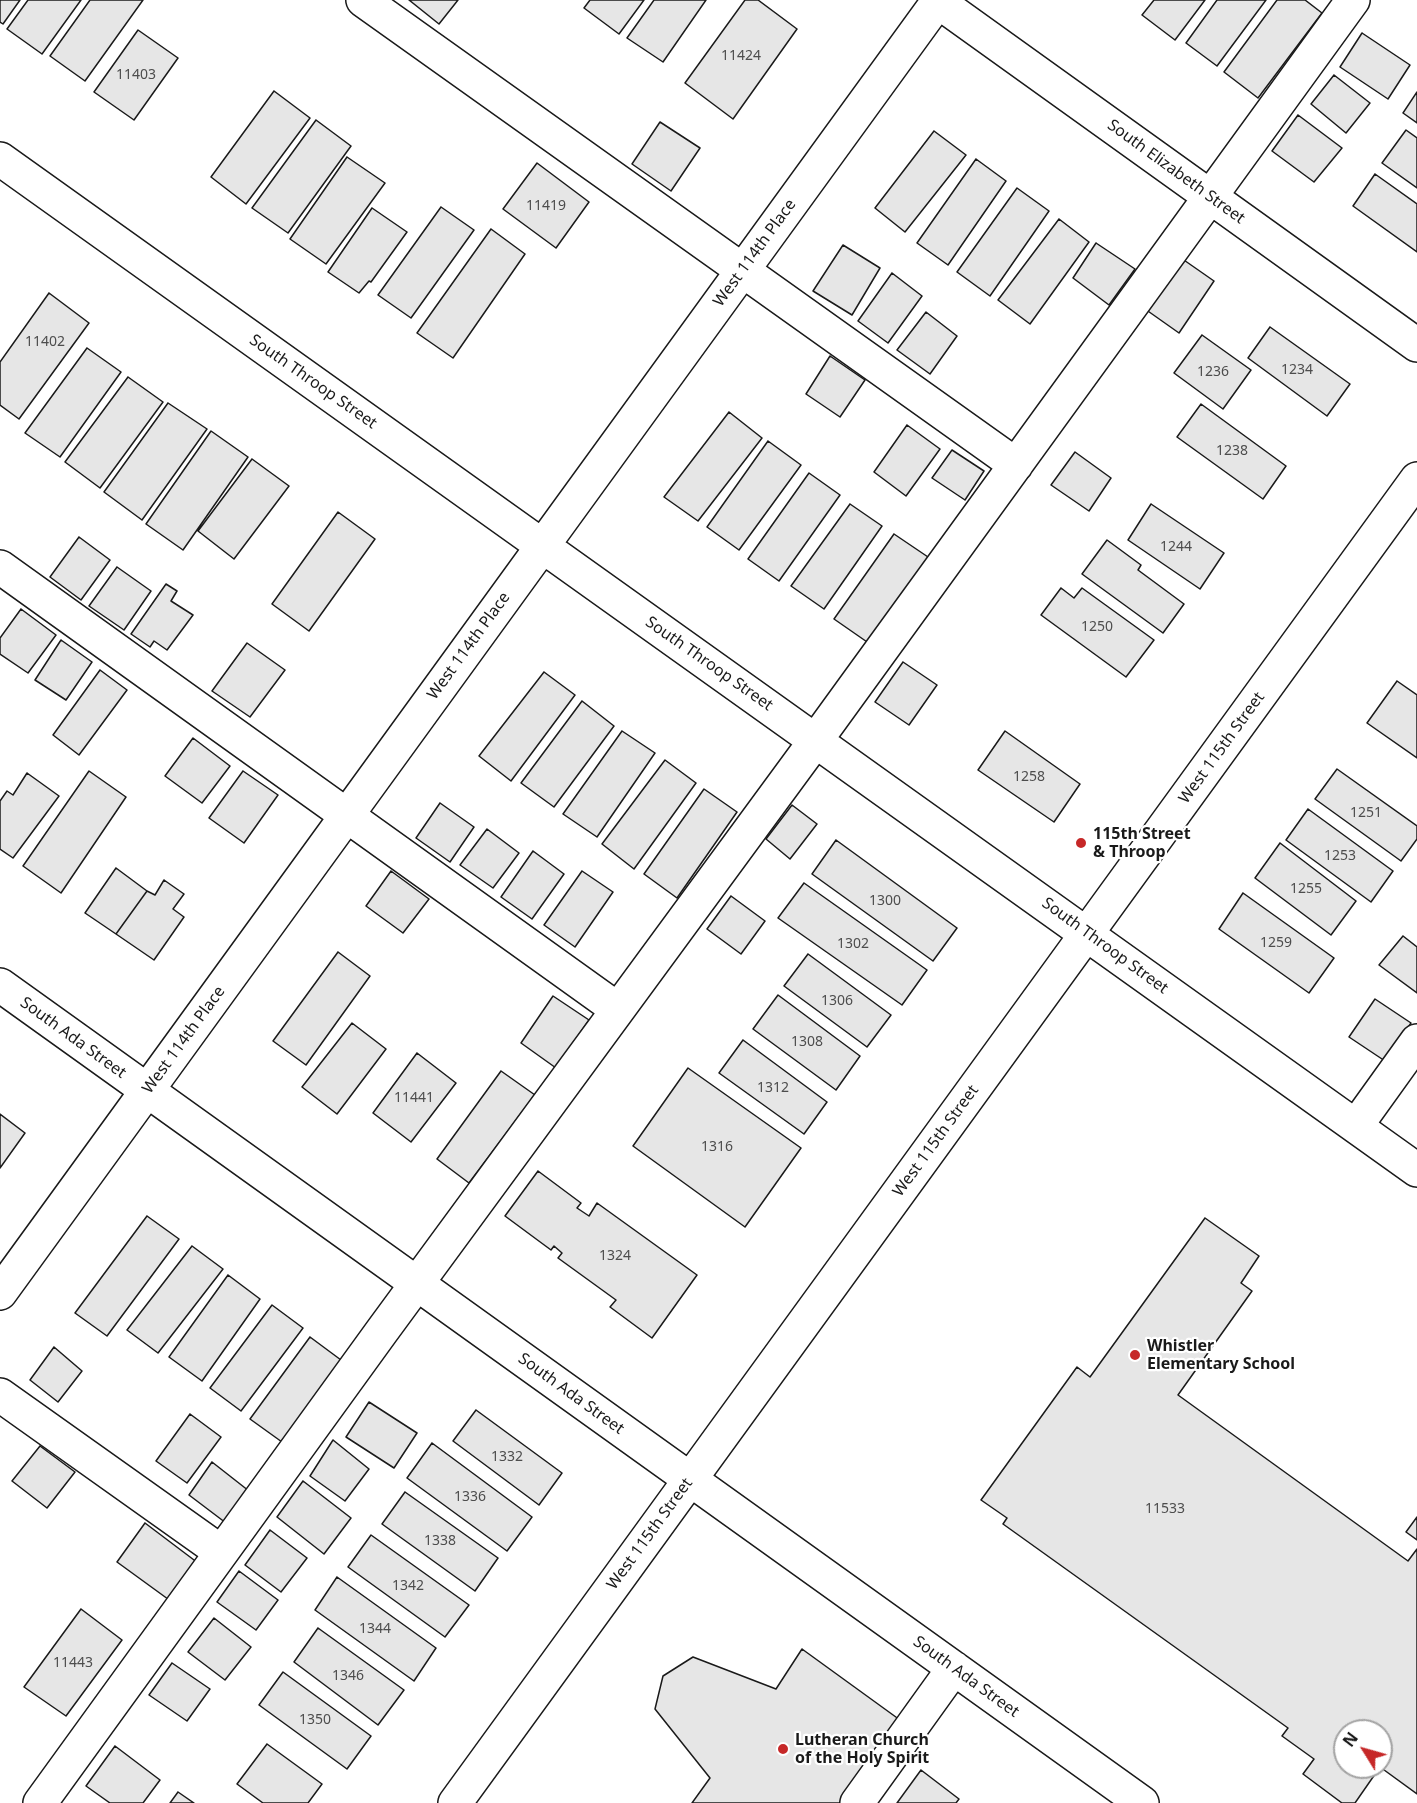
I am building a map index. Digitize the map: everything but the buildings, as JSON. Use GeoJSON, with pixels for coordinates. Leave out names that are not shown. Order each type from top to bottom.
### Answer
{"type":"FeatureCollection","features":[{"type":"Feature","properties":{"kind":"street"},"geometry":{"type":"LineString","coordinates":[[363,0],[1016,465]]}},
{"type":"Feature","properties":{"kind":"street","name":"West 114th Place"},"geometry":{"type":"LineString","coordinates":[[0,1293],[938,0]]}},
{"type":"Feature","properties":{"kind":"street","name":"South Elizabeth Street"},"geometry":{"type":"LineString","coordinates":[[938,0],[1417,345]]}},
{"type":"Feature","properties":{"kind":"street"},"geometry":{"type":"LineString","coordinates":[[40,1803],[417,1283],[816,741],[1353,0]]}},
{"type":"Feature","properties":{"kind":"street","name":"South Throop Street"},"geometry":{"type":"LineString","coordinates":[[0,159],[1417,1170]]}},
{"type":"Feature","properties":{"kind":"street","name":"West 115th Street"},"geometry":{"type":"LineString","coordinates":[[455,1803],[1417,479]]}},
{"type":"Feature","properties":{"kind":"street"},"geometry":{"type":"LineString","coordinates":[[0,567],[617,1010]]}},
{"type":"Feature","properties":{"kind":"street","name":"South Ada Street"},"geometry":{"type":"LineString","coordinates":[[0,986],[1142,1803]]}},
{"type":"Feature","properties":{"kind":"street"},"geometry":{"type":"LineString","coordinates":[[1356,1126],[1417,1041]]}},
{"type":"Feature","properties":{"kind":"street"},"geometry":{"type":"LineString","coordinates":[[0,1395],[221,1552]]}},
{"type":"Feature","properties":{"kind":"street"},"geometry":{"type":"LineString","coordinates":[[857,1803],[954,1668]]}},
{"type":"Feature","properties":{"kind":"place","name":"115th Street & Throop"},"geometry":{"type":"Point","coordinates":[1081,843]}},
{"type":"Feature","properties":{"kind":"place","name":"Whistler Elementary School"},"geometry":{"type":"Point","coordinates":[1135,1355]}},
{"type":"Feature","properties":{"kind":"place","name":"Lutheran Church of the Holy Spirit"},"geometry":{"type":"Point","coordinates":[783,1749]}}]}
